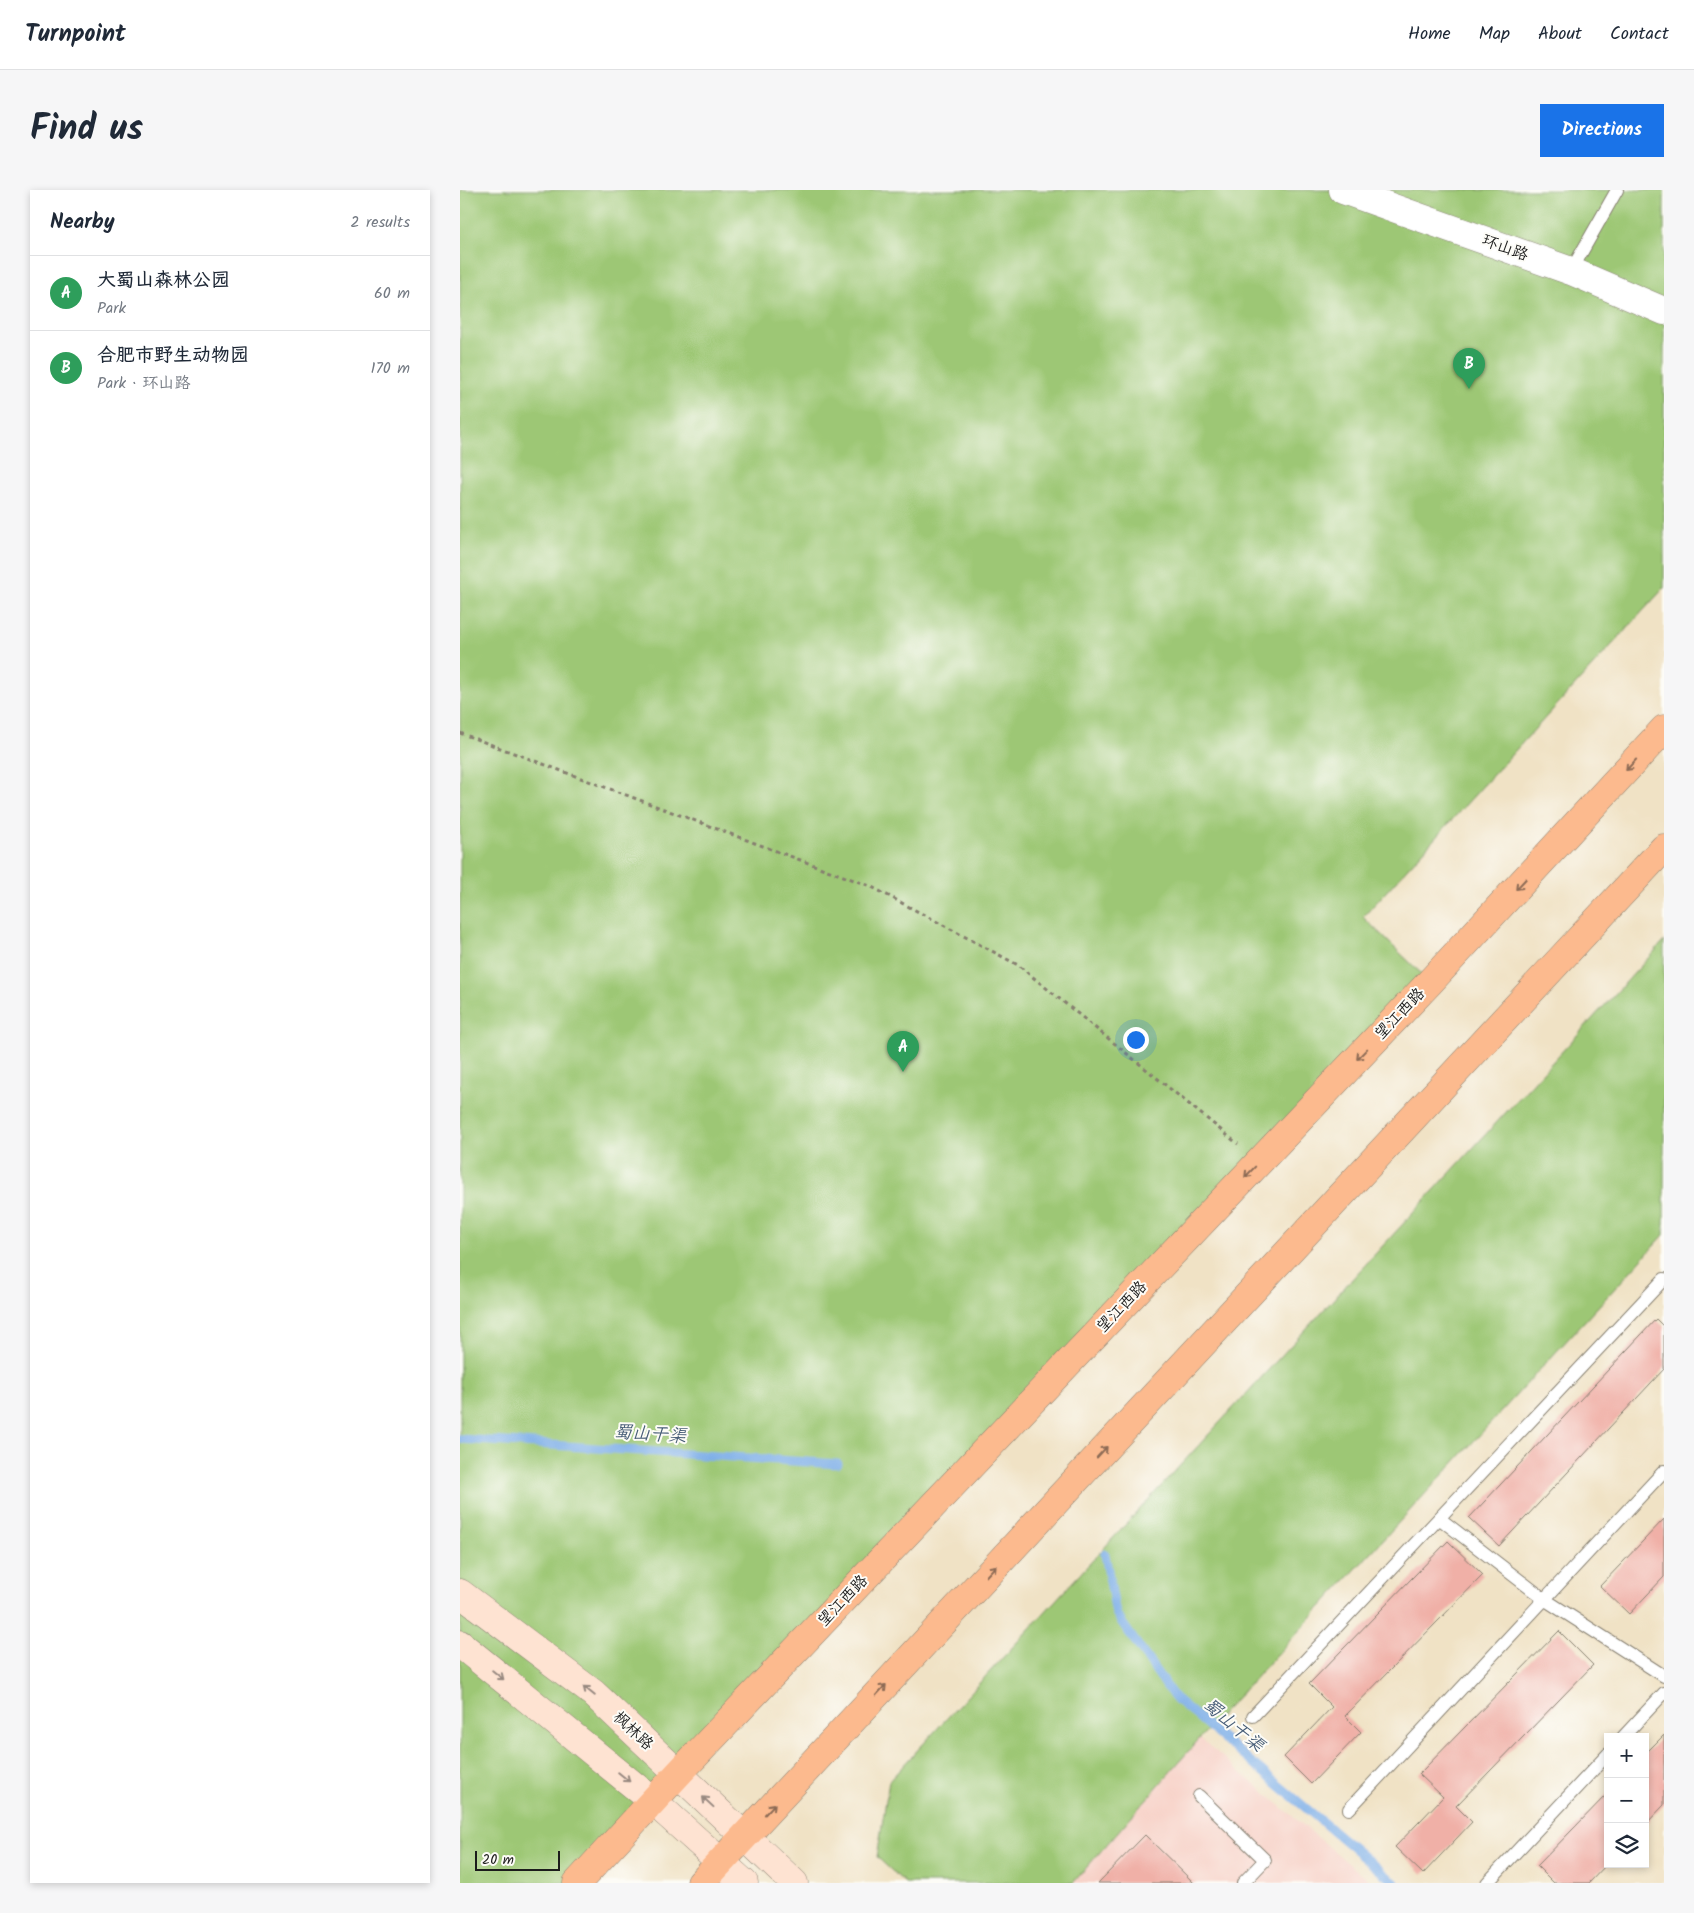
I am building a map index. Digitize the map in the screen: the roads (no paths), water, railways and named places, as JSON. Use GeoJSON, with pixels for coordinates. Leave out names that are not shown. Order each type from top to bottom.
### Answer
{"type":"FeatureCollection","features":[{"type":"Feature","properties":{"kind":"main road","name":"望江西路"},"geometry":{"type":"LineString","coordinates":[[577,1883],[678,1774],[1423,990],[1664,729]]}},
{"type":"Feature","properties":{"kind":"main road"},"geometry":{"type":"LineString","coordinates":[[701,1883],[1664,848]]}},
{"type":"Feature","properties":{"kind":"main road","name":"枫林路"},"geometry":{"type":"LineString","coordinates":[[460,1593],[593,1693],[794,1883]]}},
{"type":"Feature","properties":{"kind":"main road"},"geometry":{"type":"LineString","coordinates":[[460,1644],[653,1801],[744,1883]]}},
{"type":"Feature","properties":{"kind":"street","name":"环山路"},"geometry":{"type":"LineString","coordinates":[[1343,190],[1571,271],[1664,311]]}},
{"type":"Feature","properties":{"kind":"lane"},"geometry":{"type":"LineString","coordinates":[[1571,271],[1617,190]]}},
{"type":"Feature","properties":{"kind":"lane"},"geometry":{"type":"LineString","coordinates":[[1253,1716],[1664,1279]]}},
{"type":"Feature","properties":{"kind":"lane"},"geometry":{"type":"LineString","coordinates":[[1349,1809],[1664,1471]]}},
{"type":"Feature","properties":{"kind":"lane"},"geometry":{"type":"LineString","coordinates":[[1439,1518],[1544,1599],[1664,1676]]}},
{"type":"Feature","properties":{"kind":"lane"},"geometry":{"type":"LineString","coordinates":[[1627,1733],[1664,1693]]}},
{"type":"Feature","properties":{"kind":"lane"},"geometry":{"type":"LineString","coordinates":[[1487,1883],[1604,1758]]}},
{"type":"Feature","properties":{"kind":"lane"},"geometry":{"type":"LineString","coordinates":[[1199,1796],[1265,1860],[1242,1883]]}},
{"type":"Feature","properties":{"kind":"waterway","name":"蜀山干渠"},"geometry":{"type":"LineString","coordinates":[[460,1439],[838,1464]]}},
{"type":"Feature","properties":{"kind":"waterway","name":"蜀山干渠"},"geometry":{"type":"LineString","coordinates":[[1105,1554],[1116,1614],[1174,1697],[1395,1883]]}},
{"type":"Feature","properties":{"kind":"place","name":"合肥市野生动物园"},"geometry":{"type":"Point","coordinates":[1469,389]}},
{"type":"Feature","properties":{"kind":"place","name":"大蜀山森林公园"},"geometry":{"type":"Point","coordinates":[903,1072]}}]}
